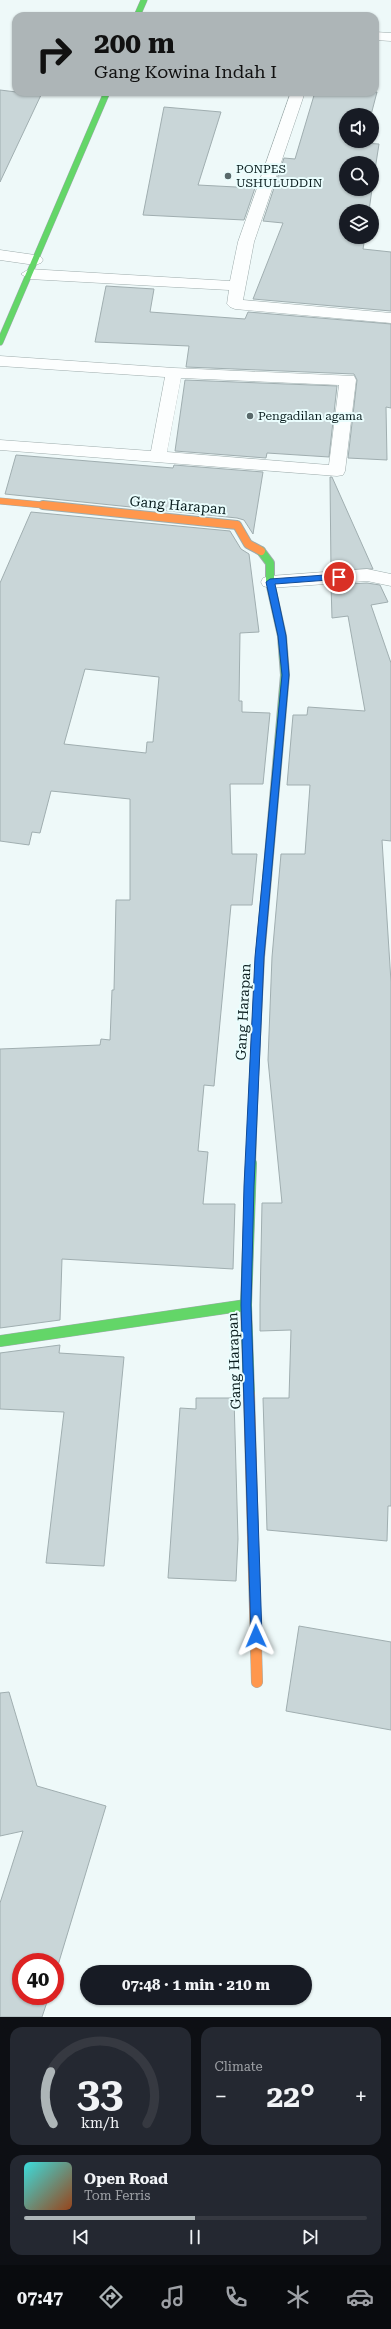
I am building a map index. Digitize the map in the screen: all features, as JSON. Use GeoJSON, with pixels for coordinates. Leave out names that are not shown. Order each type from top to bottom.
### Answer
{"type":"FeatureCollection","features":[{"type":"Feature","properties":{"kind":"street"},"geometry":{"type":"LineString","coordinates":[[139,12],[144,0]]}},
{"type":"Feature","properties":{"kind":"street"},"geometry":{"type":"LineString","coordinates":[[0,342],[105,96]]}},
{"type":"Feature","properties":{"kind":"street"},"geometry":{"type":"LineString","coordinates":[[0,255],[32,267]]}},
{"type":"Feature","properties":{"kind":"street","name":"Gang Harapan"},"geometry":{"type":"LineString","coordinates":[[0,501],[237,525],[248,544],[262,552],[270,563],[270,582],[282,636],[286,675],[259,965],[249,1186],[246,1305],[257,1682]]}},
{"type":"Feature","properties":{"kind":"street"},"geometry":{"type":"LineString","coordinates":[[270,582],[367,575],[391,580]]}},
{"type":"Feature","properties":{"kind":"street"},"geometry":{"type":"LineString","coordinates":[[0,1341],[72,1333],[182,1313],[246,1305]]}},
{"type":"Feature","properties":{"kind":"lane"},"geometry":{"type":"LineString","coordinates":[[379,36],[391,37]]}},
{"type":"Feature","properties":{"kind":"lane"},"geometry":{"type":"LineString","coordinates":[[297,96],[246,242],[235,304],[391,318]]}},
{"type":"Feature","properties":{"kind":"lane"},"geometry":{"type":"LineString","coordinates":[[32,267],[238,286]]}},
{"type":"Feature","properties":{"kind":"lane"},"geometry":{"type":"LineString","coordinates":[[0,361],[174,373],[348,380],[337,471],[0,445]]}},
{"type":"Feature","properties":{"kind":"lane"},"geometry":{"type":"LineString","coordinates":[[158,457],[174,373]]}},
{"type":"Feature","properties":{"kind":"building"},"geometry":{"type":"Polygon","coordinates":[[[0,90],[12,91],[12,96],[41,96],[0,182],[0,90]]]}},
{"type":"Feature","properties":{"kind":"building"},"geometry":{"type":"Polygon","coordinates":[[[314,96],[376,96],[373,108],[339,108],[339,148],[378,148],[377,156],[339,156],[339,196],[371,196],[370,204],[339,204],[339,244],[364,244],[363,249],[391,252],[391,311],[253,299],[283,223],[263,221],[284,158],[295,159],[314,96]]]}},
{"type":"Feature","properties":{"kind":"building"},"geometry":{"type":"Polygon","coordinates":[[[164,107],[221,112],[198,185],[255,188],[244,220],[143,215],[164,107]]]}},
{"type":"Feature","properties":{"kind":"building"},"geometry":{"type":"Polygon","coordinates":[[[106,286],[154,289],[150,312],[245,319],[248,312],[391,324],[391,408],[386,407],[387,460],[348,458],[357,380],[354,374],[186,367],[189,346],[95,342],[106,286]]]}},
{"type":"Feature","properties":{"kind":"building","name":"Pengadilan agama"},"geometry":{"type":"Polygon","coordinates":[[[185,380],[337,386],[329,457],[267,453],[266,458],[175,451],[185,380]]]}},
{"type":"Feature","properties":{"kind":"building"},"geometry":{"type":"Polygon","coordinates":[[[16,455],[173,468],[174,465],[263,472],[253,534],[244,520],[237,518],[5,494],[16,455]]]}},
{"type":"Feature","properties":{"kind":"building"},"geometry":{"type":"Polygon","coordinates":[[[330,477],[332,477],[373,569],[331,570],[330,477]]]}},
{"type":"Feature","properties":{"kind":"building"},"geometry":{"type":"Polygon","coordinates":[[[31,512],[230,531],[241,549],[249,554],[259,632],[240,633],[239,701],[242,701],[242,712],[270,713],[263,784],[230,784],[232,854],[257,854],[252,905],[231,905],[214,1086],[204,1085],[198,1151],[208,1152],[203,1204],[235,1204],[233,1269],[62,1259],[60,1320],[0,1328],[0,1049],[100,1045],[101,1039],[110,1040],[112,990],[114,990],[116,900],[130,900],[130,799],[51,791],[40,833],[32,832],[29,845],[0,841],[0,583],[31,512]],[[85,669],[64,744],[146,753],[147,742],[153,742],[159,677],[85,669]]]}},
{"type":"Feature","properties":{"kind":"building"},"geometry":{"type":"Polygon","coordinates":[[[367,583],[380,585],[388,602],[371,605],[391,663],[391,841],[382,840],[391,982],[391,1506],[388,1506],[387,1541],[267,1530],[263,1398],[289,1398],[291,1330],[260,1331],[262,1203],[282,1203],[268,1060],[272,957],[281,854],[305,854],[310,785],[287,785],[293,715],[307,715],[308,707],[365,711],[348,616],[332,618],[331,585],[367,583]]]}},
{"type":"Feature","properties":{"kind":"building"},"geometry":{"type":"Polygon","coordinates":[[[60,1345],[59,1353],[124,1357],[104,1566],[46,1563],[64,1412],[0,1409],[0,1353],[60,1345]]]}},
{"type":"Feature","properties":{"kind":"building"},"geometry":{"type":"Polygon","coordinates":[[[196,1398],[234,1398],[238,1539],[236,1581],[168,1578],[180,1408],[196,1409],[196,1398]]]}},
{"type":"Feature","properties":{"kind":"building"},"geometry":{"type":"Polygon","coordinates":[[[299,1626],[391,1642],[391,1730],[286,1711],[299,1626]]]}},
{"type":"Feature","properties":{"kind":"building"},"geometry":{"type":"Polygon","coordinates":[[[9,1692],[37,1786],[106,1806],[62,1953],[12,1953],[12,2005],[46,2005],[42,2017],[0,2017],[0,1903],[23,1831],[0,1836],[0,1693],[9,1692]]]}},
{"type":"Feature","properties":{"kind":"traffic: fast"},"geometry":{"type":"LineString","coordinates":[[139,12],[144,0]]}},
{"type":"Feature","properties":{"kind":"traffic: fast"},"geometry":{"type":"LineString","coordinates":[[0,342],[105,96]]}},
{"type":"Feature","properties":{"kind":"traffic: fast"},"geometry":{"type":"LineString","coordinates":[[261,551],[270,563],[270,582],[282,636],[285,675],[267,878]]}},
{"type":"Feature","properties":{"kind":"traffic: fast"},"geometry":{"type":"LineString","coordinates":[[249,1393],[246,1305],[254,1077]]}},
{"type":"Feature","properties":{"kind":"traffic: fast"},"geometry":{"type":"LineString","coordinates":[[0,1341],[246,1305]]}},
{"type":"Feature","properties":{"kind":"traffic: slow"},"geometry":{"type":"LineString","coordinates":[[0,501],[237,525],[248,544],[261,551]]}},
{"type":"Feature","properties":{"kind":"traffic: slow"},"geometry":{"type":"LineString","coordinates":[[254,1077],[260,957],[267,878]]}},
{"type":"Feature","properties":{"kind":"traffic: slow"},"geometry":{"type":"LineString","coordinates":[[249,1393],[257,1682]]}},
{"type":"Feature","properties":{"kind":"place","name":"PONPES USHULUDDIN"},"geometry":{"type":"Point","coordinates":[228,176]}},
{"type":"Feature","properties":{"kind":"place","name":"Pengadilan agama"},"geometry":{"type":"Point","coordinates":[250,416]}},
{"type":"Feature","properties":{"kind":"route"},"geometry":{"type":"LineString","coordinates":[[256,1636],[252,1453],[246,1305],[249,1186],[260,957],[286,675],[282,636],[270,582],[339,577]]}}]}
